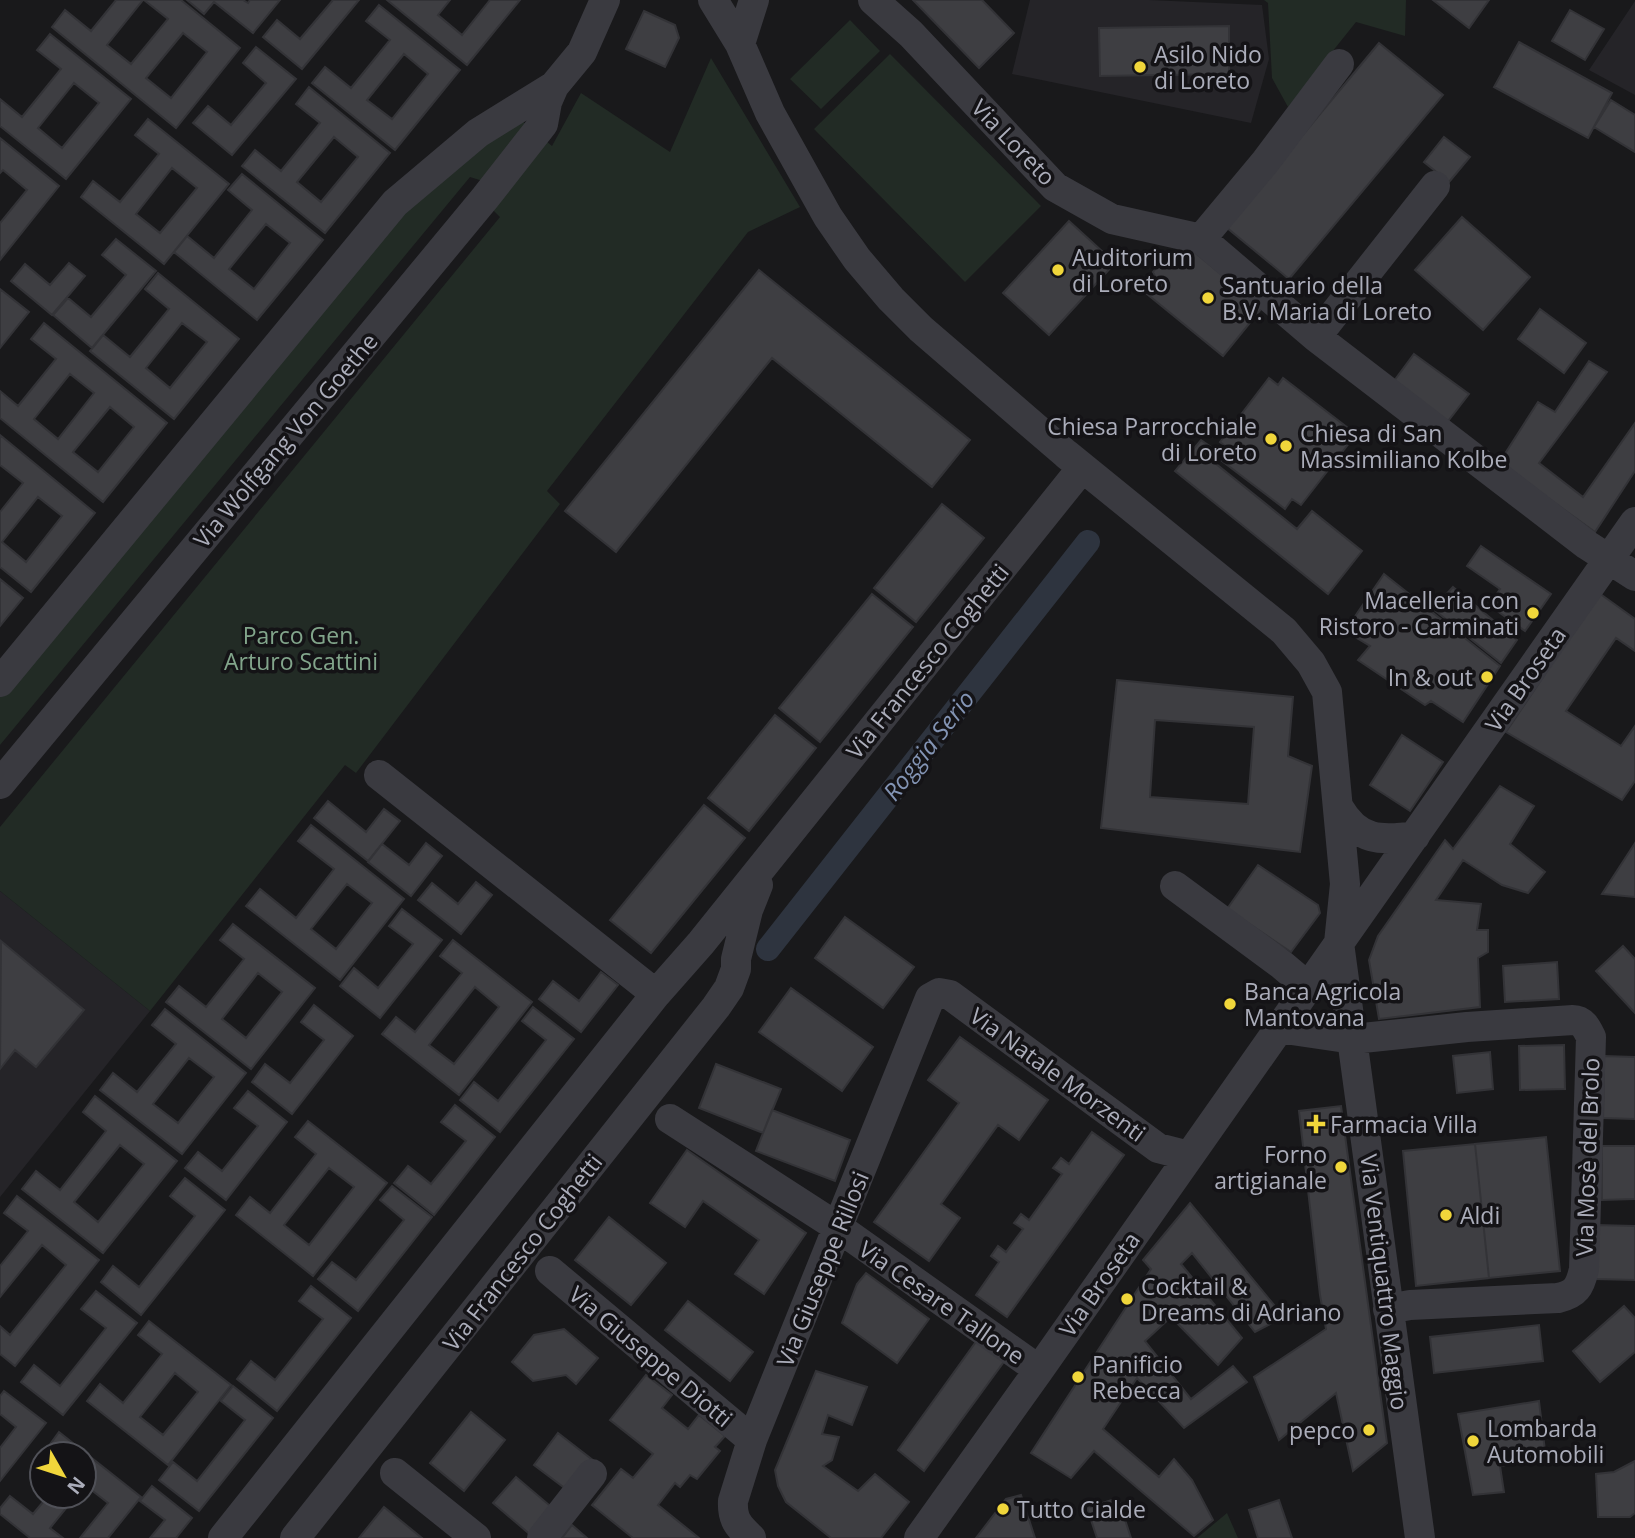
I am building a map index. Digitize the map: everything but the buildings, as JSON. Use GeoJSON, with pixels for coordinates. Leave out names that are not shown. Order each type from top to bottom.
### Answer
{"type":"FeatureCollection","features":[{"type":"Feature","properties":{"kind":"street","name":"Via Ventiquattro Maggio"},"geometry":{"type":"LineString","coordinates":[[713,0],[740,44],[770,113],[828,217],[891,299],[921,329],[1082,468],[1284,631],[1311,663],[1327,692],[1345,884],[1339,943],[1420,1538]]}},
{"type":"Feature","properties":{"kind":"street"},"geometry":{"type":"LineString","coordinates":[[740,44],[754,0]]}},
{"type":"Feature","properties":{"kind":"street","name":"Via Loreto"},"geometry":{"type":"LineString","coordinates":[[873,0],[911,34],[1055,187],[1112,219],[1201,239],[1316,337],[1587,545],[1635,576]]}},
{"type":"Feature","properties":{"kind":"street","name":"Via Wolfgang Von Goethe"},"geometry":{"type":"LineString","coordinates":[[0,784],[485,198],[543,124],[547,102],[554,86],[582,52],[602,1]]}},
{"type":"Feature","properties":{"kind":"street"},"geometry":{"type":"LineString","coordinates":[[1201,239],[1266,161],[1339,64]]}},
{"type":"Feature","properties":{"kind":"street","name":"Via Wolfgang Von Goethe"},"geometry":{"type":"LineString","coordinates":[[0,682],[395,203],[478,133],[554,86]]}},
{"type":"Feature","properties":{"kind":"street"},"geometry":{"type":"LineString","coordinates":[[1316,337],[1435,187]]}},
{"type":"Feature","properties":{"kind":"street","name":"Via Francesco Coghetti"},"geometry":{"type":"LineString","coordinates":[[223,1538],[656,994],[701,943],[1082,468]]}},
{"type":"Feature","properties":{"kind":"street","name":"Via Broseta"},"geometry":{"type":"LineString","coordinates":[[919,1538],[1635,523]]}},
{"type":"Feature","properties":{"kind":"street"},"geometry":{"type":"LineString","coordinates":[[379,775],[656,994]]}},
{"type":"Feature","properties":{"kind":"street"},"geometry":{"type":"LineString","coordinates":[[1339,808],[1345,818],[1368,837],[1395,839],[1415,836]]}},
{"type":"Feature","properties":{"kind":"street","name":"Via Francesco Coghetti"},"geometry":{"type":"LineString","coordinates":[[295,1538],[716,1007],[729,988],[736,969],[748,910],[771,855]]}},
{"type":"Feature","properties":{"kind":"street"},"geometry":{"type":"LineString","coordinates":[[1175,886],[1308,987]]}},
{"type":"Feature","properties":{"kind":"street"},"geometry":{"type":"LineString","coordinates":[[701,943],[736,959]]}},
{"type":"Feature","properties":{"kind":"street","name":"Via Natale Morzenti"},"geometry":{"type":"LineString","coordinates":[[930,998],[939,993],[950,995],[1158,1148],[1189,1156]]}},
{"type":"Feature","properties":{"kind":"street","name":"Via Giuseppe Rillosi"},"geometry":{"type":"LineString","coordinates":[[751,1538],[738,1526],[732,1511],[752,1440],[930,998]]}},
{"type":"Feature","properties":{"kind":"street","name":"Via Mosè del Brolo"},"geometry":{"type":"LineString","coordinates":[[1353,1039],[1573,1020],[1586,1026],[1591,1037],[1584,1269],[1576,1291],[1558,1298],[1388,1309]]}},
{"type":"Feature","properties":{"kind":"street"},"geometry":{"type":"LineString","coordinates":[[1279,1028],[1353,1039]]}},
{"type":"Feature","properties":{"kind":"street","name":"Via Cesare Tallone"},"geometry":{"type":"LineString","coordinates":[[670,1119],[839,1228],[1039,1370]]}},
{"type":"Feature","properties":{"kind":"street","name":"Via Giuseppe Diotti"},"geometry":{"type":"LineString","coordinates":[[550,1271],[752,1440]]}},
{"type":"Feature","properties":{"kind":"street"},"geometry":{"type":"LineString","coordinates":[[395,1473],[476,1538]]}},
{"type":"Feature","properties":{"kind":"street"},"geometry":{"type":"LineString","coordinates":[[542,1538],[592,1474]]}},
{"type":"Feature","properties":{"kind":"shaded area","name":"Asilo Nido di Loreto"},"geometry":{"type":"Polygon","coordinates":[[[1030,0],[1149,0],[1262,5],[1269,59],[1251,123],[1012,74],[1030,0]]]}},
{"type":"Feature","properties":{"kind":"shaded area"},"geometry":{"type":"Polygon","coordinates":[[[1635,1],[1635,95],[1589,70],[1635,1]]]}},
{"type":"Feature","properties":{"kind":"shaded area"},"geometry":{"type":"Polygon","coordinates":[[[0,891],[150,1011],[0,1197],[0,891]]]}},
{"type":"Feature","properties":{"kind":"green space"},"geometry":{"type":"Polygon","coordinates":[[[1264,0],[1406,0],[1405,36],[1356,22],[1288,107],[1272,78],[1268,3],[1264,0]]]}},
{"type":"Feature","properties":{"kind":"green space"},"geometry":{"type":"Polygon","coordinates":[[[850,20],[880,51],[821,109],[790,79],[850,20]]]}},
{"type":"Feature","properties":{"kind":"green space"},"geometry":{"type":"Polygon","coordinates":[[[890,54],[1041,206],[965,282],[814,129],[890,54]]]}},
{"type":"Feature","properties":{"kind":"green space","name":"Parco Gen. Arturo Scattini"},"geometry":{"type":"Polygon","coordinates":[[[711,58],[800,207],[748,232],[547,491],[560,504],[356,773],[345,765],[150,1011],[0,891],[0,827],[500,217],[493,210],[486,182],[470,177],[0,745],[0,696],[406,204],[486,139],[522,121],[552,146],[581,93],[670,152],[711,58]]]}},
{"type":"Feature","properties":{"kind":"green space"},"geometry":{"type":"Polygon","coordinates":[[[1227,1513],[1238,1538],[1197,1538],[1227,1513]]]}},
{"type":"Feature","properties":{"kind":"waterway","name":"Roggia Serio"},"geometry":{"type":"LineString","coordinates":[[768,949],[1088,542]]}},
{"type":"Feature","properties":{"kind":"place","name":"Asilo Nido di Loreto"},"geometry":{"type":"Point","coordinates":[1140,67]}},
{"type":"Feature","properties":{"kind":"place","name":"Auditorium di Loreto"},"geometry":{"type":"Point","coordinates":[1058,270]}},
{"type":"Feature","properties":{"kind":"place","name":"Santuario della B.V. Maria di Loreto"},"geometry":{"type":"Point","coordinates":[1208,298]}},
{"type":"Feature","properties":{"kind":"place","name":"Chiesa Parrocchiale di Loreto"},"geometry":{"type":"Point","coordinates":[1271,439]}},
{"type":"Feature","properties":{"kind":"place","name":"Chiesa di San Massimiliano Kolbe"},"geometry":{"type":"Point","coordinates":[1286,446]}},
{"type":"Feature","properties":{"kind":"place","name":"Macelleria con Ristoro - Carminati"},"geometry":{"type":"Point","coordinates":[1533,613]}},
{"type":"Feature","properties":{"kind":"place","name":"In & out"},"geometry":{"type":"Point","coordinates":[1487,677]}},
{"type":"Feature","properties":{"kind":"place","name":"Banca Agricola Mantovana"},"geometry":{"type":"Point","coordinates":[1230,1004]}},
{"type":"Feature","properties":{"kind":"place","name":"Farmacia Villa"},"geometry":{"type":"Point","coordinates":[1316,1124]}},
{"type":"Feature","properties":{"kind":"place","name":"Forno artigianale"},"geometry":{"type":"Point","coordinates":[1341,1167]}},
{"type":"Feature","properties":{"kind":"place","name":"Aldi"},"geometry":{"type":"Point","coordinates":[1446,1215]}},
{"type":"Feature","properties":{"kind":"place","name":"Cocktail & Dreams di Adriano"},"geometry":{"type":"Point","coordinates":[1127,1299]}},
{"type":"Feature","properties":{"kind":"place","name":"Panificio Rebecca"},"geometry":{"type":"Point","coordinates":[1078,1377]}},
{"type":"Feature","properties":{"kind":"place","name":"pepco"},"geometry":{"type":"Point","coordinates":[1369,1430]}},
{"type":"Feature","properties":{"kind":"place","name":"Lombarda Automobili"},"geometry":{"type":"Point","coordinates":[1473,1441]}},
{"type":"Feature","properties":{"kind":"place","name":"Tutto Cialde"},"geometry":{"type":"Point","coordinates":[1003,1509]}}]}
